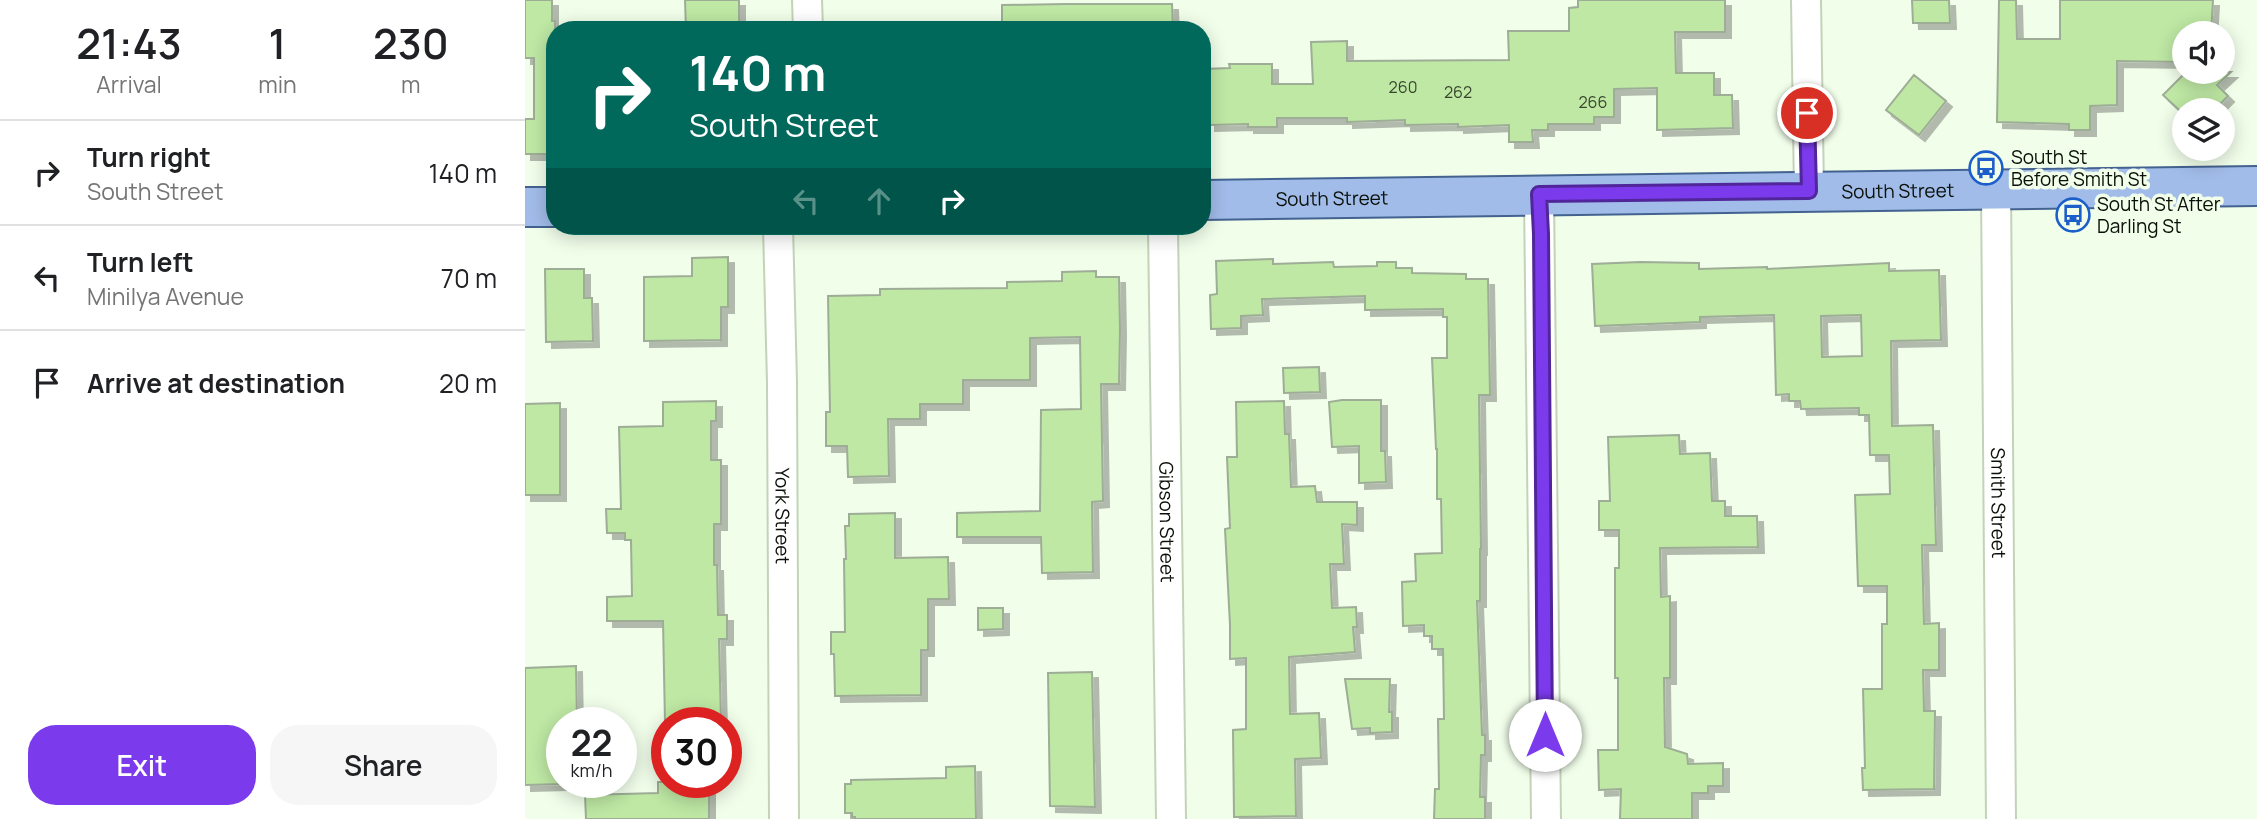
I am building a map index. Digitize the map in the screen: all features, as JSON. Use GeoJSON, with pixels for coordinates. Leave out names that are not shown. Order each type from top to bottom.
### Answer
{"type":"FeatureCollection","features":[{"type":"Feature","properties":{"kind":"main road","name":"South Street"},"geometry":{"type":"LineString","coordinates":[[1211,200],[2257,186]]}},
{"type":"Feature","properties":{"kind":"main road"},"geometry":{"type":"LineString","coordinates":[[525,207],[546,207]]}},
{"type":"Feature","properties":{"kind":"street"},"geometry":{"type":"LineString","coordinates":[[807,0],[808,21]]}},
{"type":"Feature","properties":{"kind":"street"},"geometry":{"type":"LineString","coordinates":[[1806,0],[1809,191]]}},
{"type":"Feature","properties":{"kind":"street","name":"Smith Street"},"geometry":{"type":"LineString","coordinates":[[1996,188],[2001,819]]}},
{"type":"Feature","properties":{"kind":"street"},"geometry":{"type":"LineString","coordinates":[[1539,194],[1546,819]]}},
{"type":"Feature","properties":{"kind":"street","name":"York Street"},"geometry":{"type":"LineString","coordinates":[[778,235],[786,815]]}},
{"type":"Feature","properties":{"kind":"street","name":"Gibson Street"},"geometry":{"type":"LineString","coordinates":[[1163,235],[1171,819]]}},
{"type":"Feature","properties":{"kind":"building"},"geometry":{"type":"Polygon","coordinates":[[[525,0],[552,0],[552,21],[546,21],[546,154],[525,154],[525,119],[534,119],[534,58],[525,58],[525,0]]]}},
{"type":"Feature","properties":{"kind":"building"},"geometry":{"type":"Polygon","coordinates":[[[685,0],[739,0],[739,21],[686,21],[685,0]]]}},
{"type":"Feature","properties":{"kind":"building"},"geometry":{"type":"Polygon","coordinates":[[[1578,0],[1725,0],[1725,32],[1675,32],[1676,73],[1714,73],[1714,95],[1732,95],[1733,128],[1657,130],[1657,88],[1614,89],[1614,117],[1594,117],[1594,124],[1548,124],[1548,130],[1532,130],[1533,142],[1509,142],[1509,125],[1405,125],[1405,120],[1347,122],[1347,118],[1277,118],[1277,127],[1211,125],[1211,69],[1230,68],[1229,64],[1272,64],[1272,84],[1313,84],[1311,42],[1347,41],[1347,61],[1509,60],[1508,31],[1569,31],[1569,8],[1578,7],[1578,0]]]}},
{"type":"Feature","properties":{"kind":"building"},"geometry":{"type":"Polygon","coordinates":[[[1912,0],[1949,0],[1950,23],[1913,23],[1912,0]]]}},
{"type":"Feature","properties":{"kind":"building"},"geometry":{"type":"Polygon","coordinates":[[[1999,0],[2016,0],[2017,39],[2060,39],[2060,0],[2213,0],[2212,21],[2172,21],[2172,62],[2117,61],[2117,105],[2090,106],[2090,130],[2069,130],[2069,124],[1997,122],[1999,0]]]}},
{"type":"Feature","properties":{"kind":"building"},"geometry":{"type":"Polygon","coordinates":[[[1172,4],[1173,21],[1002,21],[1002,5],[1172,4]]]}},
{"type":"Feature","properties":{"kind":"building"},"geometry":{"type":"Polygon","coordinates":[[[1914,75],[1946,101],[1919,135],[1886,110],[1914,75]]]}},
{"type":"Feature","properties":{"kind":"building"},"geometry":{"type":"Polygon","coordinates":[[[2174,84],[2218,84],[2228,96],[2172,98],[2172,103],[2163,95],[2174,84]]]}},
{"type":"Feature","properties":{"kind":"building"},"geometry":{"type":"Polygon","coordinates":[[[728,257],[728,307],[721,307],[721,340],[644,341],[644,277],[692,276],[692,258],[728,257]]]}},
{"type":"Feature","properties":{"kind":"building"},"geometry":{"type":"Polygon","coordinates":[[[1273,259],[1273,264],[1333,262],[1334,267],[1377,266],[1377,262],[1396,262],[1396,268],[1412,268],[1412,273],[1466,274],[1466,279],[1488,279],[1490,395],[1479,395],[1481,549],[1480,601],[1477,601],[1482,735],[1485,735],[1485,755],[1481,755],[1480,797],[1485,797],[1485,819],[1434,819],[1435,789],[1439,789],[1438,719],[1444,719],[1443,649],[1432,649],[1432,636],[1424,636],[1424,625],[1403,626],[1402,582],[1416,581],[1415,554],[1442,553],[1441,499],[1437,499],[1432,358],[1447,358],[1447,317],[1443,317],[1443,309],[1365,310],[1365,296],[1262,299],[1263,315],[1241,316],[1241,328],[1211,329],[1210,295],[1217,294],[1216,261],[1273,259]]]}},
{"type":"Feature","properties":{"kind":"building"},"geometry":{"type":"Polygon","coordinates":[[[1699,263],[1699,269],[1767,269],[1889,263],[1889,271],[1939,270],[1941,340],[1891,341],[1892,426],[1933,425],[1936,545],[1922,545],[1924,624],[1939,623],[1939,670],[1923,670],[1924,711],[1935,711],[1934,789],[1863,790],[1863,689],[1882,689],[1882,624],[1887,624],[1887,586],[1858,586],[1855,495],[1890,494],[1889,455],[1870,455],[1869,415],[1859,415],[1859,408],[1801,409],[1800,401],[1789,401],[1789,394],[1776,395],[1774,315],[1700,317],[1700,322],[1595,326],[1592,264],[1699,263]],[[1861,315],[1821,316],[1822,357],[1862,356],[1861,315]]]}},
{"type":"Feature","properties":{"kind":"building"},"geometry":{"type":"Polygon","coordinates":[[[545,269],[584,269],[584,298],[592,298],[593,341],[546,342],[545,269]]]}},
{"type":"Feature","properties":{"kind":"building"},"geometry":{"type":"Polygon","coordinates":[[[1096,271],[1096,277],[1119,277],[1120,330],[1119,384],[1101,384],[1103,501],[1092,502],[1093,572],[1042,573],[1041,537],[957,537],[957,513],[1040,511],[1041,410],[1081,409],[1080,337],[1030,338],[1030,380],[963,380],[963,404],[920,404],[920,419],[888,419],[889,476],[848,477],[847,446],[826,446],[826,412],[830,412],[828,296],[880,295],[880,289],[1007,288],[1007,282],[1062,281],[1062,272],[1096,271]]]}},
{"type":"Feature","properties":{"kind":"building"},"geometry":{"type":"Polygon","coordinates":[[[1319,367],[1320,392],[1284,393],[1283,368],[1319,367]]]}},
{"type":"Feature","properties":{"kind":"building"},"geometry":{"type":"Polygon","coordinates":[[[1381,400],[1381,451],[1385,451],[1386,482],[1359,483],[1359,446],[1332,447],[1329,402],[1381,400]]]}},
{"type":"Feature","properties":{"kind":"building"},"geometry":{"type":"Polygon","coordinates":[[[716,401],[716,421],[711,421],[711,460],[721,460],[721,524],[714,524],[714,565],[717,565],[718,615],[727,615],[727,639],[719,639],[721,707],[665,707],[663,621],[607,621],[607,597],[632,596],[631,540],[625,540],[625,533],[607,533],[606,509],[621,509],[619,427],[663,426],[663,402],[716,401]]]}},
{"type":"Feature","properties":{"kind":"building"},"geometry":{"type":"Polygon","coordinates":[[[1284,401],[1285,434],[1289,434],[1291,487],[1315,486],[1317,502],[1357,502],[1357,525],[1342,524],[1344,564],[1330,564],[1332,608],[1356,607],[1357,627],[1353,627],[1355,652],[1289,657],[1290,714],[1319,713],[1321,758],[1295,759],[1296,816],[1234,817],[1233,730],[1246,729],[1246,658],[1230,659],[1225,529],[1230,528],[1227,457],[1237,457],[1236,402],[1284,401]]]}},
{"type":"Feature","properties":{"kind":"building"},"geometry":{"type":"Polygon","coordinates":[[[560,403],[560,495],[525,495],[525,404],[560,403]]]}},
{"type":"Feature","properties":{"kind":"building"},"geometry":{"type":"Polygon","coordinates":[[[1679,435],[1680,454],[1710,453],[1712,501],[1725,501],[1725,516],[1757,516],[1758,547],[1660,548],[1661,597],[1670,596],[1670,678],[1664,678],[1665,747],[1687,754],[1688,764],[1723,763],[1723,786],[1708,786],[1708,793],[1692,793],[1692,819],[1620,819],[1621,789],[1599,790],[1598,750],[1618,750],[1615,568],[1619,568],[1619,530],[1599,530],[1599,501],[1610,501],[1608,437],[1679,435]]]}},
{"type":"Feature","properties":{"kind":"building"},"geometry":{"type":"Polygon","coordinates":[[[895,513],[895,558],[948,557],[949,599],[928,599],[928,650],[921,650],[921,695],[835,696],[831,632],[845,632],[845,526],[849,526],[849,514],[895,513]]]}},
{"type":"Feature","properties":{"kind":"building"},"geometry":{"type":"Polygon","coordinates":[[[978,608],[1003,608],[1003,629],[978,630],[978,608]]]}},
{"type":"Feature","properties":{"kind":"building"},"geometry":{"type":"Polygon","coordinates":[[[576,666],[577,707],[546,707],[546,784],[525,785],[525,668],[576,666]]]}},
{"type":"Feature","properties":{"kind":"building"},"geometry":{"type":"Polygon","coordinates":[[[1092,672],[1095,807],[1050,806],[1048,673],[1092,672]]]}},
{"type":"Feature","properties":{"kind":"building"},"geometry":{"type":"Polygon","coordinates":[[[1345,679],[1390,679],[1389,712],[1392,712],[1392,732],[1370,733],[1370,728],[1352,729],[1345,679]]]}},
{"type":"Feature","properties":{"kind":"building"},"geometry":{"type":"Polygon","coordinates":[[[975,766],[976,819],[855,819],[852,813],[845,813],[845,784],[851,784],[851,780],[946,778],[946,767],[975,766]]]}},
{"type":"Feature","properties":{"kind":"building"},"geometry":{"type":"Polygon","coordinates":[[[651,793],[651,798],[709,798],[709,819],[586,819],[585,798],[637,798],[637,794],[651,793]]]}},
{"type":"Feature","properties":{"kind":"place","name":"South St Before Smith St"},"geometry":{"type":"Point","coordinates":[1986,168]}},
{"type":"Feature","properties":{"kind":"place","name":"South St After Darling St"},"geometry":{"type":"Point","coordinates":[2073,215]}},
{"type":"Feature","properties":{"kind":"route"},"geometry":{"type":"LineString","coordinates":[[1545,735],[1539,194],[1809,191],[1807,113]]}}]}
